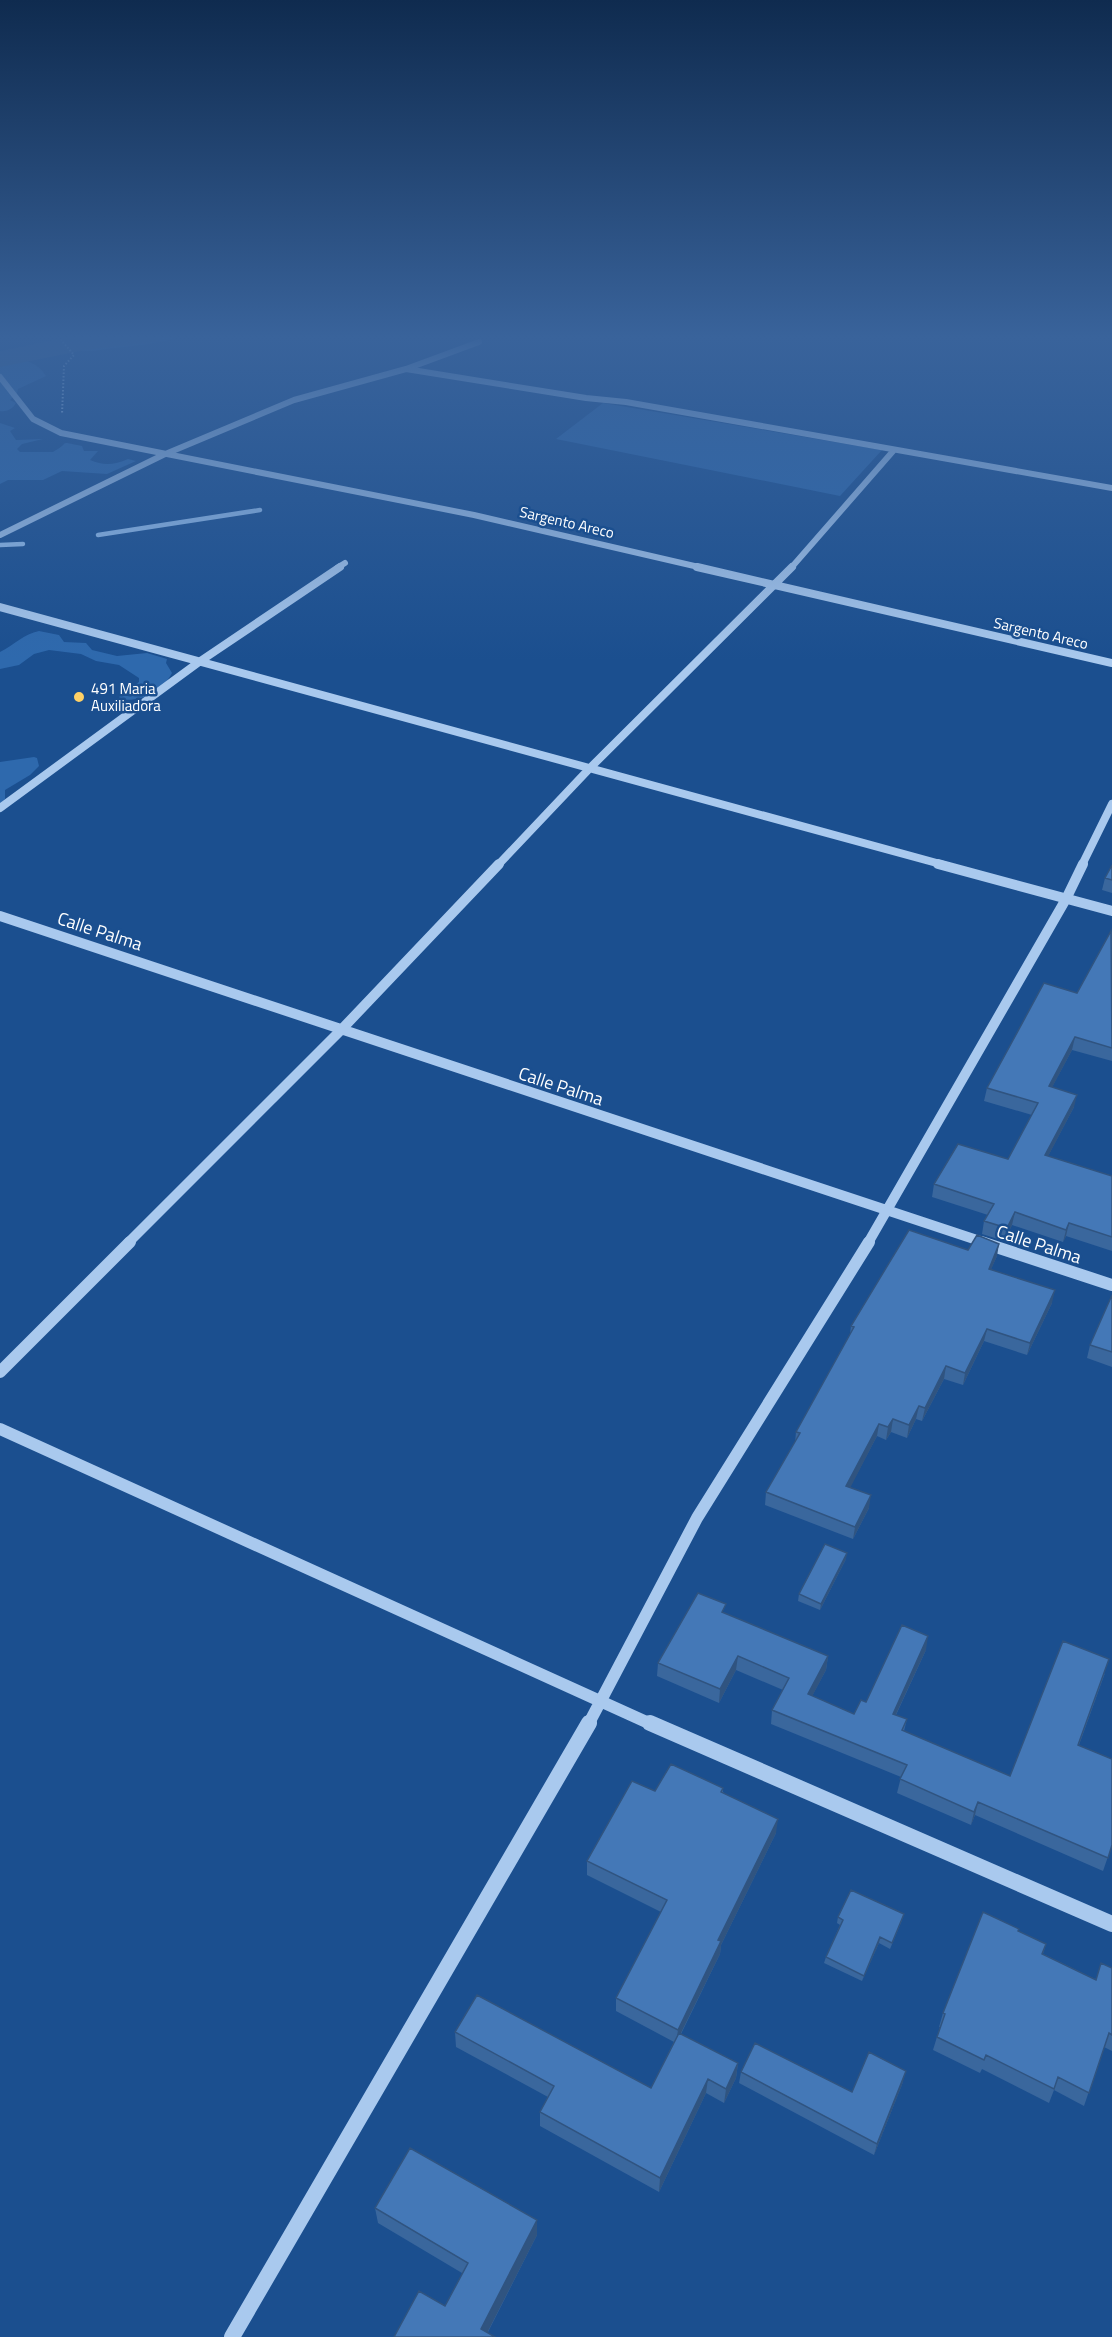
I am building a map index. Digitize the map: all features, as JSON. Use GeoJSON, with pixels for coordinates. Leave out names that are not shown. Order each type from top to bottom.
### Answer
{"type":"FeatureCollection","features":[{"type":"Feature","properties":{"kind":"street","name":"Sargento Areco"},"geometry":{"type":"LineString","coordinates":[[108,443],[474,515],[1112,663]]}},
{"type":"Feature","properties":{"kind":"street"},"geometry":{"type":"LineString","coordinates":[[0,535],[191,443]]}},
{"type":"Feature","properties":{"kind":"street"},"geometry":{"type":"LineString","coordinates":[[855,443],[1112,488]]}},
{"type":"Feature","properties":{"kind":"street"},"geometry":{"type":"LineString","coordinates":[[0,1372],[342,1029],[589,769],[775,586],[894,450]]}},
{"type":"Feature","properties":{"kind":"street"},"geometry":{"type":"LineString","coordinates":[[0,808],[199,662],[345,563]]}},
{"type":"Feature","properties":{"kind":"street"},"geometry":{"type":"LineString","coordinates":[[0,607],[1112,910]]}},
{"type":"Feature","properties":{"kind":"street"},"geometry":{"type":"LineString","coordinates":[[232,2337],[601,1702],[697,1518],[887,1212],[1066,899],[1112,804]]}},
{"type":"Feature","properties":{"kind":"street","name":"Calle Palma"},"geometry":{"type":"LineString","coordinates":[[0,916],[1112,1285]]}},
{"type":"Feature","properties":{"kind":"street"},"geometry":{"type":"LineString","coordinates":[[0,1429],[601,1702],[1112,1924]]}},
{"type":"Feature","properties":{"kind":"shaded area"},"geometry":{"type":"Polygon","coordinates":[[[0,443],[26,443],[17,449],[20,452],[53,452],[66,443],[82,446],[84,451],[98,451],[90,460],[100,463],[114,464],[128,459],[136,461],[107,474],[62,471],[43,480],[8,480],[0,484],[0,443]]]}},
{"type":"Feature","properties":{"kind":"shaded area"},"geometry":{"type":"Polygon","coordinates":[[[576,443],[841,443],[882,450],[840,496],[576,443]]]}},
{"type":"Feature","properties":{"kind":"shaded area"},"geometry":{"type":"Polygon","coordinates":[[[39,631],[59,635],[64,642],[86,643],[92,650],[117,656],[147,653],[167,659],[166,663],[172,673],[162,686],[150,695],[127,700],[119,699],[120,695],[139,682],[139,678],[119,665],[96,661],[81,654],[49,650],[34,654],[19,665],[0,669],[0,652],[24,637],[39,631]]]}},
{"type":"Feature","properties":{"kind":"shaded area"},"geometry":{"type":"Polygon","coordinates":[[[37,758],[39,766],[30,775],[5,790],[5,799],[0,804],[0,762],[37,758]]]}},
{"type":"Feature","properties":{"kind":"building"},"geometry":{"type":"Polygon","coordinates":[[[1112,865],[1112,880],[1105,878],[1112,865]]]}},
{"type":"Feature","properties":{"kind":"building"},"geometry":{"type":"Polygon","coordinates":[[[1111,931],[1112,1048],[1075,1037],[1049,1086],[1077,1095],[1045,1155],[1112,1176],[1112,1237],[1069,1223],[1066,1230],[1015,1212],[1007,1228],[984,1221],[994,1204],[934,1184],[958,1144],[1008,1159],[1038,1103],[987,1088],[1044,983],[1077,993],[1111,931]]]}},
{"type":"Feature","properties":{"kind":"building"},"geometry":{"type":"Polygon","coordinates":[[[909,1230],[968,1250],[977,1235],[999,1244],[989,1269],[1055,1290],[1030,1343],[987,1329],[965,1373],[946,1366],[925,1408],[919,1406],[909,1425],[893,1419],[888,1427],[879,1424],[846,1486],[871,1495],[855,1527],[766,1492],[800,1433],[796,1432],[854,1327],[851,1326],[909,1230]]]}},
{"type":"Feature","properties":{"kind":"building"},"geometry":{"type":"Polygon","coordinates":[[[1112,1295],[1112,1352],[1090,1345],[1112,1295]]]}},
{"type":"Feature","properties":{"kind":"building"},"geometry":{"type":"Polygon","coordinates":[[[825,1544],[847,1553],[821,1604],[799,1594],[825,1544]]]}},
{"type":"Feature","properties":{"kind":"building"},"geometry":{"type":"Polygon","coordinates":[[[698,1593],[726,1604],[722,1612],[828,1656],[808,1694],[854,1714],[861,1700],[866,1702],[902,1625],[928,1636],[893,1714],[907,1719],[902,1730],[1010,1776],[1063,1641],[1109,1659],[1078,1745],[1112,1759],[1112,1845],[1108,1858],[978,1802],[974,1812],[900,1779],[907,1765],[772,1710],[789,1678],[738,1656],[720,1689],[658,1663],[698,1593]]]}},
{"type":"Feature","properties":{"kind":"building"},"geometry":{"type":"Polygon","coordinates":[[[671,1764],[723,1788],[721,1792],[778,1819],[718,1940],[721,1941],[678,2030],[616,1998],[667,1900],[587,1861],[632,1781],[655,1791],[671,1764]]]}},
{"type":"Feature","properties":{"kind":"building"},"geometry":{"type":"Polygon","coordinates":[[[851,1890],[904,1914],[892,1943],[880,1937],[864,1976],[826,1957],[843,1920],[838,1917],[851,1890]]]}},
{"type":"Feature","properties":{"kind":"building"},"geometry":{"type":"Polygon","coordinates":[[[983,1912],[1046,1944],[1042,1954],[1096,1980],[1101,1963],[1112,1968],[1112,2035],[1109,2033],[1089,2093],[1058,2077],[1054,2089],[986,2055],[984,2060],[937,2037],[945,2014],[943,2013],[983,1912]]]}},
{"type":"Feature","properties":{"kind":"building"},"geometry":{"type":"Polygon","coordinates":[[[477,1995],[651,2088],[679,2033],[738,2063],[726,2089],[708,2079],[660,2178],[540,2112],[554,2086],[455,2032],[477,1995]]]}},
{"type":"Feature","properties":{"kind":"building"},"geometry":{"type":"Polygon","coordinates":[[[755,2043],[852,2092],[869,2052],[906,2071],[877,2144],[741,2072],[755,2043]]]}},
{"type":"Feature","properties":{"kind":"building"},"geometry":{"type":"Polygon","coordinates":[[[410,2148],[537,2220],[481,2329],[495,2337],[394,2337],[419,2291],[445,2306],[468,2263],[375,2208],[410,2148]]]}},
{"type":"Feature","properties":{"kind":"waterway"},"geometry":{"type":"LineString","coordinates":[[98,535],[260,510]]}},
{"type":"Feature","properties":{"kind":"waterway"},"geometry":{"type":"LineString","coordinates":[[0,545],[23,544]]}},
{"type":"Feature","properties":{"kind":"place","name":"491 Maria Auxiliadora"},"geometry":{"type":"Point","coordinates":[79,697]}}]}
